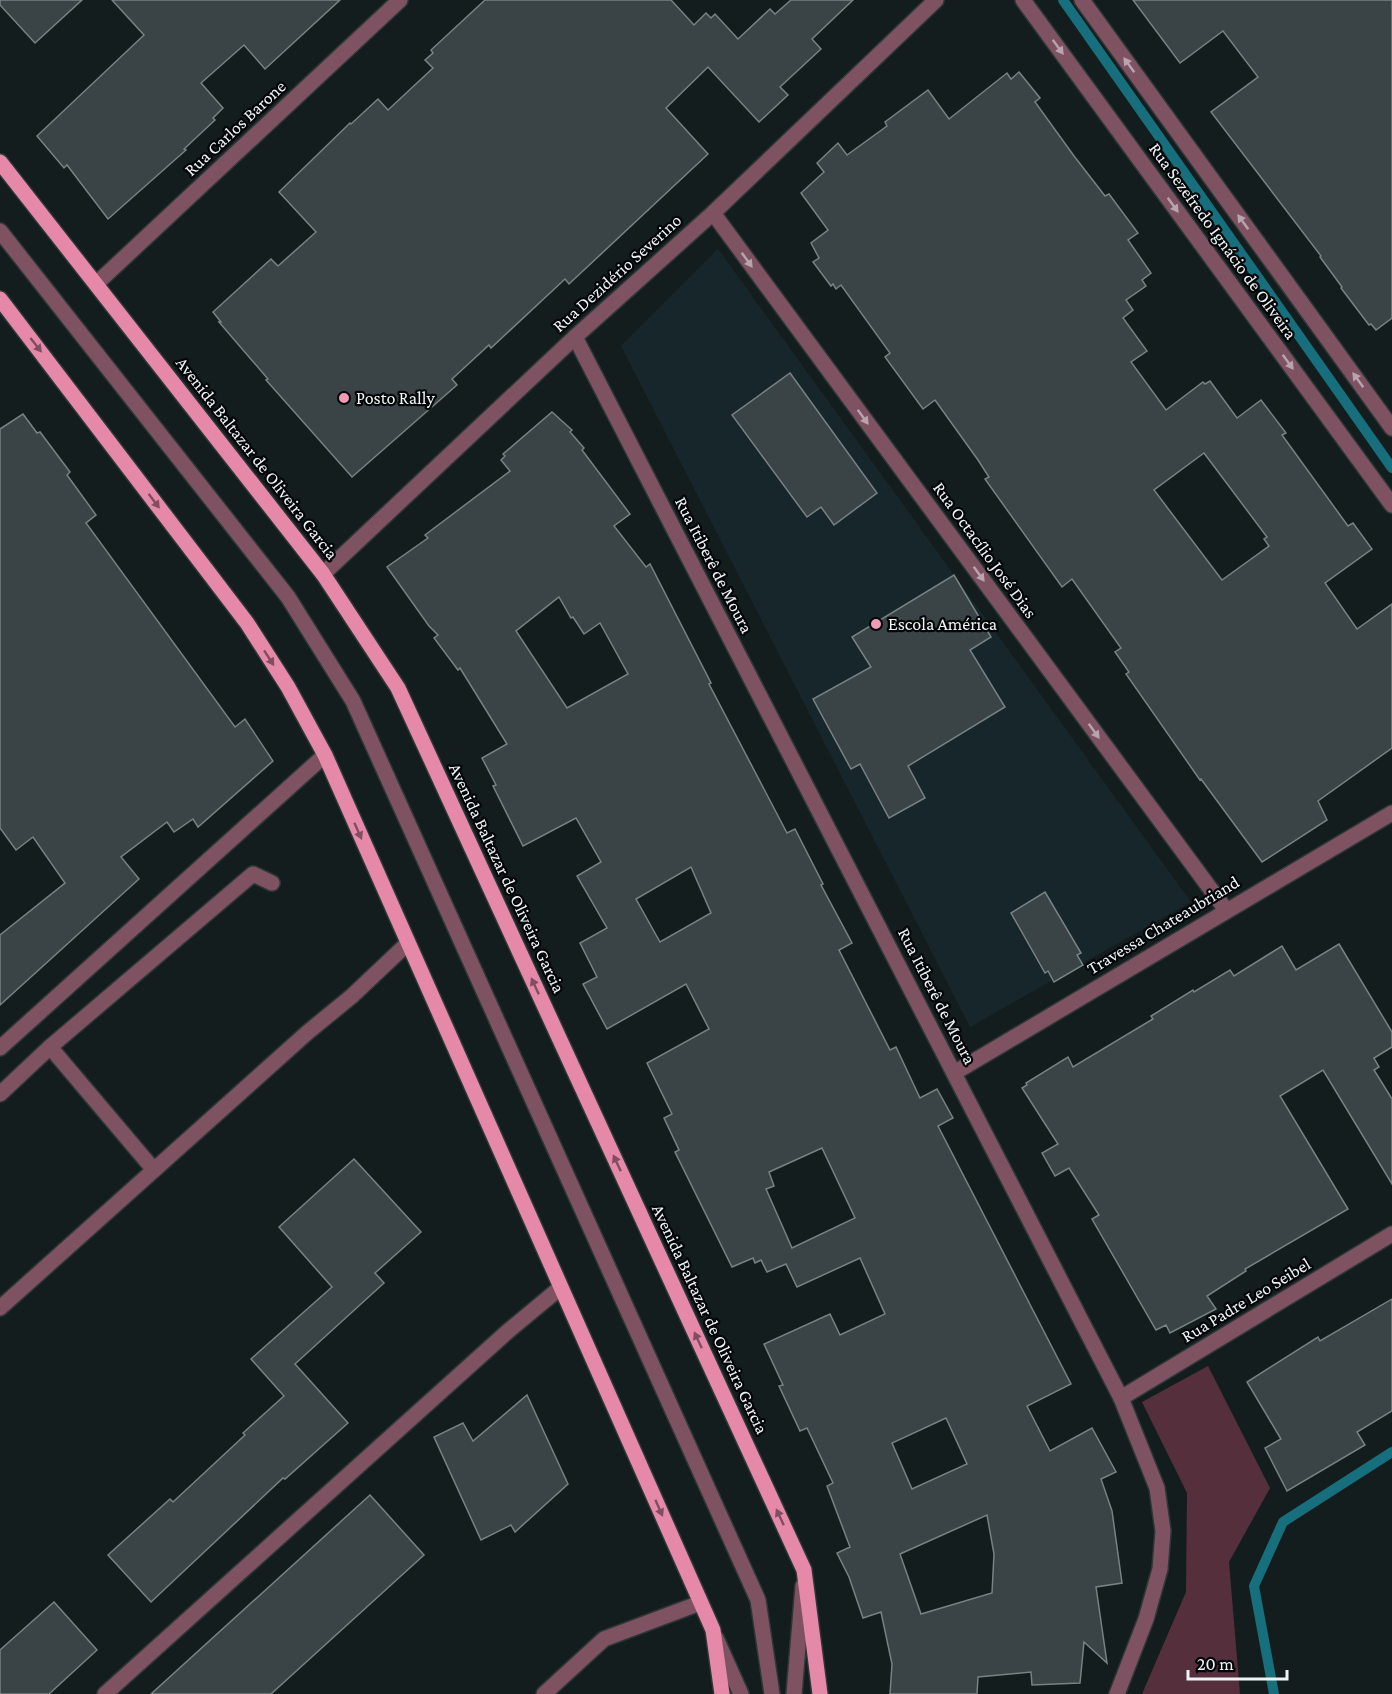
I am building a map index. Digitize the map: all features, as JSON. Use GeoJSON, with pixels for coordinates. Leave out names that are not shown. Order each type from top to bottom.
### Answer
{"type":"FeatureCollection","features":[{"type":"Feature","properties":{"kind":"main road","name":"Avenida Baltazar de Oliveira Garcia"},"geometry":{"type":"LineString","coordinates":[[0,162],[323,574],[398,688],[804,1570],[820,1694]]}},
{"type":"Feature","properties":{"kind":"main road"},"geometry":{"type":"LineString","coordinates":[[0,300],[247,623],[288,687],[325,755],[713,1630],[722,1694]]}},
{"type":"Feature","properties":{"kind":"street","name":"Rua Carlos Barone"},"geometry":{"type":"LineString","coordinates":[[96,284],[400,0]]}},
{"type":"Feature","properties":{"kind":"street","name":"Rua Dezidério Severino"},"geometry":{"type":"LineString","coordinates":[[323,574],[575,337],[713,213],[936,0]]}},
{"type":"Feature","properties":{"kind":"street","name":"Rua Sezefredo Ignácio de Oliveira"},"geometry":{"type":"LineString","coordinates":[[1023,0],[1392,505]]}},
{"type":"Feature","properties":{"kind":"street","name":"Rua Sezefredo Ignácio de Oliveira"},"geometry":{"type":"LineString","coordinates":[[1082,0],[1392,428]]}},
{"type":"Feature","properties":{"kind":"street","name":"Rua Octacílio José Dias"},"geometry":{"type":"LineString","coordinates":[[713,213],[1226,910]]}},
{"type":"Feature","properties":{"kind":"street"},"geometry":{"type":"LineString","coordinates":[[0,231],[288,597],[353,701],[758,1600],[772,1694]]}},
{"type":"Feature","properties":{"kind":"street","name":"Rua Itiberê de Moura"},"geometry":{"type":"LineString","coordinates":[[575,337],[1121,1398],[1157,1488],[1163,1531],[1160,1569],[1146,1619],[1117,1694]]}},
{"type":"Feature","properties":{"kind":"street"},"geometry":{"type":"LineString","coordinates":[[0,1048],[325,755]]}},
{"type":"Feature","properties":{"kind":"street","name":"Travessa Chateaubriand"},"geometry":{"type":"LineString","coordinates":[[954,1073],[1392,813]]}},
{"type":"Feature","properties":{"kind":"street"},"geometry":{"type":"LineString","coordinates":[[0,1094],[50,1047],[253,874],[272,883]]}},
{"type":"Feature","properties":{"kind":"street"},"geometry":{"type":"LineString","coordinates":[[0,1308],[308,1032],[352,996],[408,943]]}},
{"type":"Feature","properties":{"kind":"street"},"geometry":{"type":"LineString","coordinates":[[50,1047],[154,1170]]}},
{"type":"Feature","properties":{"kind":"street","name":"Rua Padre Leo Seibel"},"geometry":{"type":"LineString","coordinates":[[1121,1398],[1392,1234]]}},
{"type":"Feature","properties":{"kind":"street"},"geometry":{"type":"LineString","coordinates":[[105,1694],[507,1332],[560,1288]]}},
{"type":"Feature","properties":{"kind":"street"},"geometry":{"type":"LineString","coordinates":[[794,1694],[804,1570]]}},
{"type":"Feature","properties":{"kind":"street"},"geometry":{"type":"LineString","coordinates":[[544,1694],[603,1639],[700,1603]]}},
{"type":"Feature","properties":{"kind":"street"},"geometry":{"type":"LineString","coordinates":[[713,1630],[741,1694]]}},
{"type":"Feature","properties":{"kind":"shaded area","name":"Escola América"},"geometry":{"type":"Polygon","coordinates":[[[718,249],[1191,902],[970,1027],[621,346],[718,249]]]}},
{"type":"Feature","properties":{"kind":"shaded area"},"geometry":{"type":"Polygon","coordinates":[[[1208,1366],[1270,1488],[1229,1562],[1240,1694],[1142,1694],[1186,1592],[1187,1493],[1142,1402],[1208,1366]]]}},
{"type":"Feature","properties":{"kind":"building"},"geometry":{"type":"Polygon","coordinates":[[[0,0],[82,0],[35,43],[0,5],[0,0]]]}},
{"type":"Feature","properties":{"kind":"building"},"geometry":{"type":"Polygon","coordinates":[[[112,0],[340,0],[265,69],[244,45],[201,83],[223,108],[213,118],[215,120],[184,149],[186,150],[108,219],[67,165],[64,168],[37,136],[144,35],[112,0]]]}},
{"type":"Feature","properties":{"kind":"building"},"geometry":{"type":"Polygon","coordinates":[[[485,0],[671,0],[694,25],[706,13],[711,18],[715,14],[738,39],[770,9],[775,14],[791,0],[853,0],[812,39],[821,49],[780,87],[788,95],[759,122],[708,67],[666,108],[708,154],[569,284],[565,279],[491,348],[489,345],[452,379],[457,385],[352,477],[266,380],[268,379],[213,312],[271,259],[278,266],[316,232],[279,192],[378,99],[388,110],[433,68],[425,60],[433,53],[431,50],[485,0]]]}},
{"type":"Feature","properties":{"kind":"building"},"geometry":{"type":"Polygon","coordinates":[[[1133,0],[1392,0],[1392,318],[1376,330],[1371,324],[1369,325],[1341,288],[1321,256],[1211,112],[1258,77],[1223,31],[1180,63],[1133,0]]]}},
{"type":"Feature","properties":{"kind":"building"},"geometry":{"type":"Polygon","coordinates":[[[1019,72],[1040,98],[1035,102],[1074,156],[1105,196],[1109,194],[1138,233],[1128,240],[1151,273],[1142,280],[1146,286],[1126,300],[1133,310],[1123,318],[1147,351],[1131,362],[1166,410],[1203,382],[1205,384],[1210,381],[1237,418],[1261,400],[1286,433],[1282,435],[1348,526],[1353,523],[1372,549],[1325,583],[1357,629],[1392,604],[1392,748],[1318,801],[1327,820],[1262,862],[1200,780],[1126,674],[1129,672],[1115,652],[1121,648],[1072,579],[1062,587],[985,479],[989,477],[935,400],[923,409],[885,357],[890,353],[841,285],[836,289],[833,284],[831,286],[813,262],[819,258],[811,243],[828,230],[801,193],[824,172],[817,163],[838,143],[847,155],[887,126],[885,122],[928,90],[949,119],[1007,73],[1011,79],[1019,72]],[[1204,453],[1154,490],[1222,580],[1269,546],[1264,539],[1267,537],[1204,453]]]}},
{"type":"Feature","properties":{"kind":"building"},"geometry":{"type":"Polygon","coordinates":[[[790,373],[877,493],[834,525],[821,507],[807,517],[732,415],[790,373]]]}},
{"type":"Feature","properties":{"kind":"building"},"geometry":{"type":"Polygon","coordinates":[[[552,412],[572,430],[570,432],[584,448],[582,450],[630,514],[614,526],[646,567],[650,564],[711,683],[709,684],[787,833],[795,829],[852,943],[839,950],[890,1050],[896,1047],[920,1098],[937,1089],[953,1118],[938,1126],[1071,1384],[1027,1406],[1050,1451],[1092,1428],[1116,1472],[1101,1479],[1112,1511],[1122,1583],[1096,1587],[1107,1663],[1084,1642],[1080,1683],[1032,1685],[1031,1672],[978,1677],[977,1694],[890,1694],[892,1664],[881,1612],[863,1618],[849,1577],[837,1553],[850,1547],[827,1486],[833,1483],[807,1428],[800,1431],[779,1386],[783,1385],[764,1344],[830,1314],[840,1335],[885,1314],[860,1258],[797,1287],[786,1264],[767,1272],[761,1260],[755,1263],[753,1258],[732,1267],[675,1152],[679,1150],[664,1118],[672,1114],[647,1063],[709,1029],[686,984],[607,1029],[583,984],[597,977],[580,943],[607,928],[577,876],[601,862],[576,818],[523,846],[493,786],[496,785],[482,758],[507,744],[460,668],[458,670],[434,638],[438,635],[387,567],[428,538],[425,535],[510,471],[501,460],[505,456],[503,454],[552,412]],[[559,597],[516,631],[567,708],[628,674],[600,623],[584,634],[573,617],[571,618],[559,597]],[[691,867],[636,899],[660,942],[711,913],[691,867]],[[822,1148],[769,1172],[774,1186],[766,1189],[792,1248],[855,1218],[822,1148]],[[946,1418],[892,1443],[912,1489],[967,1464],[946,1418]],[[987,1515],[900,1554],[921,1614],[992,1593],[994,1554],[987,1515]]]}},
{"type":"Feature","properties":{"kind":"building"},"geometry":{"type":"Polygon","coordinates":[[[23,414],[37,433],[40,432],[70,472],[67,475],[96,515],[86,523],[235,727],[245,719],[273,761],[198,827],[193,819],[174,832],[167,822],[121,857],[139,879],[0,1005],[0,935],[65,883],[33,837],[16,850],[0,828],[0,429],[23,414]]]}},
{"type":"Feature","properties":{"kind":"building"},"geometry":{"type":"Polygon","coordinates":[[[954,575],[991,637],[970,650],[1005,707],[908,766],[925,798],[889,818],[860,764],[851,769],[813,699],[871,667],[852,637],[954,575]]]}},
{"type":"Feature","properties":{"kind":"building"},"geometry":{"type":"Polygon","coordinates":[[[1045,892],[1081,953],[1077,955],[1083,965],[1054,982],[1048,971],[1045,973],[1011,913],[1045,892]]]}},
{"type":"Feature","properties":{"kind":"building"},"geometry":{"type":"Polygon","coordinates":[[[1339,944],[1392,1032],[1392,1047],[1374,1058],[1379,1067],[1374,1070],[1392,1099],[1392,1184],[1323,1070],[1280,1096],[1348,1209],[1245,1269],[1246,1271],[1207,1296],[1216,1309],[1170,1333],[1166,1325],[1156,1330],[1092,1219],[1099,1215],[1069,1168],[1055,1176],[1042,1153],[1058,1144],[1022,1088],[1027,1085],[1026,1083],[1068,1057],[1073,1067],[1153,1019],[1151,1016],[1193,990],[1194,992],[1230,970],[1234,976],[1282,946],[1296,970],[1339,944]]]}},
{"type":"Feature","properties":{"kind":"building"},"geometry":{"type":"Polygon","coordinates":[[[354,1159],[421,1232],[375,1273],[384,1283],[295,1364],[348,1423],[285,1479],[283,1478],[151,1602],[108,1555],[170,1499],[173,1502],[284,1396],[251,1359],[332,1287],[279,1227],[354,1159]]]}},
{"type":"Feature","properties":{"kind":"building"},"geometry":{"type":"Polygon","coordinates":[[[1392,1299],[1392,1411],[1357,1432],[1365,1445],[1287,1491],[1265,1448],[1281,1439],[1247,1382],[1318,1337],[1320,1341],[1392,1299]]]}},
{"type":"Feature","properties":{"kind":"building"},"geometry":{"type":"Polygon","coordinates":[[[527,1395],[568,1484],[515,1532],[511,1525],[481,1540],[434,1437],[463,1423],[473,1441],[527,1395]]]}},
{"type":"Feature","properties":{"kind":"building"},"geometry":{"type":"Polygon","coordinates":[[[370,1495],[424,1555],[271,1694],[151,1694],[370,1495]]]}},
{"type":"Feature","properties":{"kind":"building"},"geometry":{"type":"Polygon","coordinates":[[[54,1602],[97,1650],[49,1694],[0,1694],[0,1650],[54,1602]]]}},
{"type":"Feature","properties":{"kind":"waterway"},"geometry":{"type":"LineString","coordinates":[[1063,0],[1392,468]]}},
{"type":"Feature","properties":{"kind":"waterway"},"geometry":{"type":"LineString","coordinates":[[1274,1694],[1254,1586],[1283,1522],[1392,1452]]}},
{"type":"Feature","properties":{"kind":"place","name":"Posto Rally"},"geometry":{"type":"Point","coordinates":[344,398]}},
{"type":"Feature","properties":{"kind":"place","name":"Escola América"},"geometry":{"type":"Point","coordinates":[876,624]}}]}
